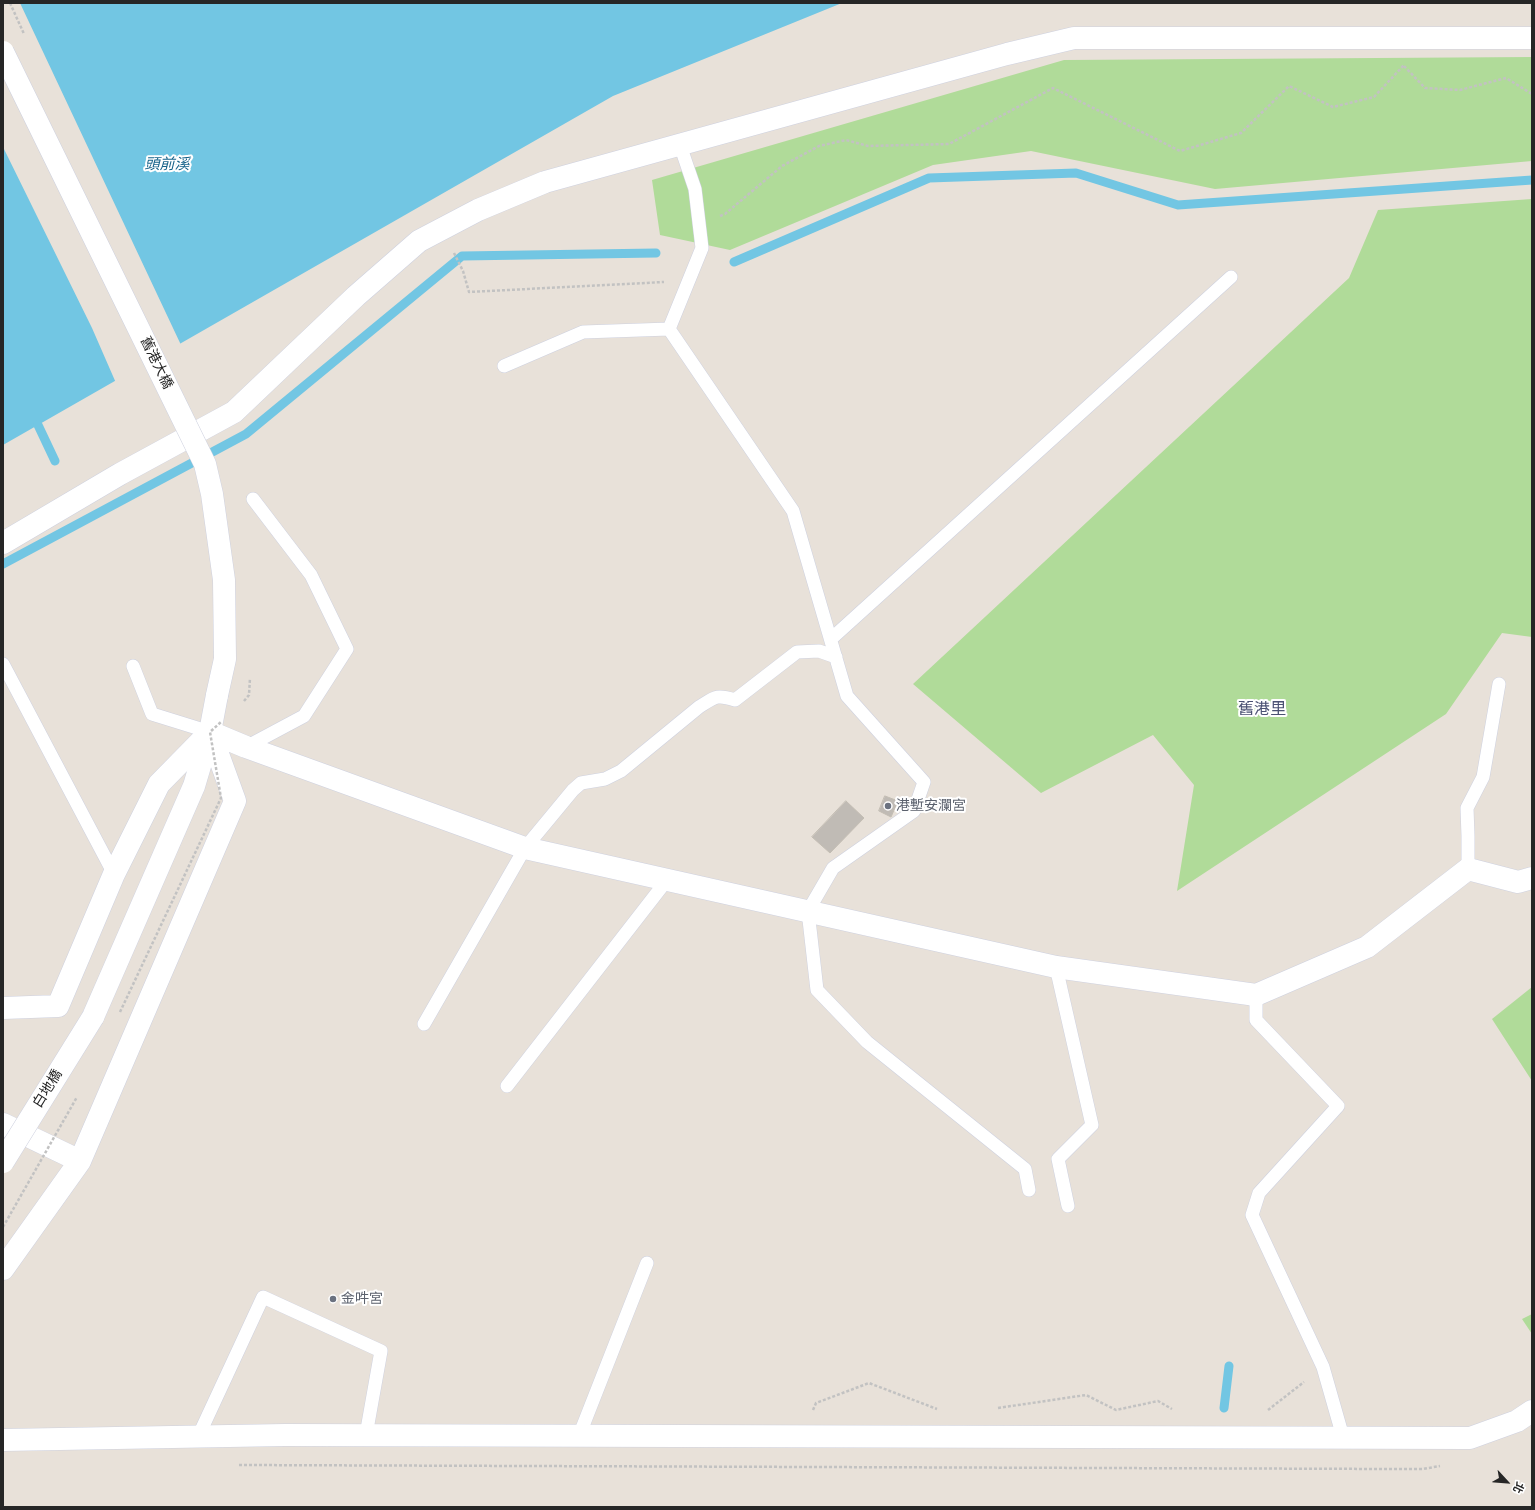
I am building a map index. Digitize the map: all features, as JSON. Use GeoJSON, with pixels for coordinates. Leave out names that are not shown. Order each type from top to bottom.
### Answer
{"type":"FeatureCollection","features":[{"type":"Feature","properties":{"kind":"street"},"geometry":{"type":"LineString","coordinates":[[3,543],[120,474],[234,412],[356,296],[419,241],[478,210],[545,182],[1007,54],[1074,38],[1532,38]]}},
{"type":"Feature","properties":{"kind":"street","name":"舊港大橋"},"geometry":{"type":"LineString","coordinates":[[3,52],[205,464],[212,494],[224,580],[225,659],[218,695],[215,726]]}},
{"type":"Feature","properties":{"kind":"street"},"geometry":{"type":"LineString","coordinates":[[215,726],[246,748],[525,848],[1056,967],[1256,995],[1367,947],[1468,869],[1518,882],[1532,878]]}},
{"type":"Feature","properties":{"kind":"street"},"geometry":{"type":"LineString","coordinates":[[3,1008],[58,1006],[114,874],[159,784],[215,726]]}},
{"type":"Feature","properties":{"kind":"street"},"geometry":{"type":"LineString","coordinates":[[3,1269],[80,1161],[235,801],[215,726]]}},
{"type":"Feature","properties":{"kind":"street","name":"白地橋"},"geometry":{"type":"LineString","coordinates":[[3,1162],[93,1016],[194,786],[215,726]]}},
{"type":"Feature","properties":{"kind":"street"},"geometry":{"type":"LineString","coordinates":[[3,1124],[80,1161]]}},
{"type":"Feature","properties":{"kind":"street"},"geometry":{"type":"LineString","coordinates":[[3,1440],[366,1435],[1470,1438],[1517,1421],[1532,1411]]}},
{"type":"Feature","properties":{"kind":"lane"},"geometry":{"type":"LineString","coordinates":[[669,329],[702,248],[695,188],[680,145]]}},
{"type":"Feature","properties":{"kind":"lane"},"geometry":{"type":"LineString","coordinates":[[830,639],[1231,277]]}},
{"type":"Feature","properties":{"kind":"lane"},"geometry":{"type":"LineString","coordinates":[[669,329],[793,510],[847,696],[924,782],[914,811],[833,868],[808,911],[817,990],[867,1042],[1025,1169],[1029,1190]]}},
{"type":"Feature","properties":{"kind":"lane"},"geometry":{"type":"LineString","coordinates":[[504,366],[583,332],[669,329]]}},
{"type":"Feature","properties":{"kind":"lane"},"geometry":{"type":"LineString","coordinates":[[246,748],[304,716],[347,648],[311,575],[253,500]]}},
{"type":"Feature","properties":{"kind":"lane"},"geometry":{"type":"LineString","coordinates":[[424,1024],[525,848],[572,790],[582,783],[605,779],[621,771],[699,707],[713,698],[722,696],[735,700],[797,652],[820,652],[836,657]]}},
{"type":"Feature","properties":{"kind":"lane"},"geometry":{"type":"LineString","coordinates":[[3,664],[114,874]]}},
{"type":"Feature","properties":{"kind":"lane"},"geometry":{"type":"LineString","coordinates":[[133,666],[152,714],[215,726]]}},
{"type":"Feature","properties":{"kind":"lane"},"geometry":{"type":"LineString","coordinates":[[1468,869],[1467,808],[1483,777],[1499,684]]}},
{"type":"Feature","properties":{"kind":"lane"},"geometry":{"type":"LineString","coordinates":[[507,1086],[667,880]]}},
{"type":"Feature","properties":{"kind":"lane"},"geometry":{"type":"LineString","coordinates":[[1056,967],[1092,1125],[1058,1159],[1068,1206]]}},
{"type":"Feature","properties":{"kind":"lane"},"geometry":{"type":"LineString","coordinates":[[1256,995],[1256,1020],[1338,1106],[1259,1193],[1252,1215],[1323,1367],[1343,1437]]}},
{"type":"Feature","properties":{"kind":"lane"},"geometry":{"type":"LineString","coordinates":[[579,1436],[647,1263]]}},
{"type":"Feature","properties":{"kind":"lane"},"geometry":{"type":"LineString","coordinates":[[198,1437],[263,1297],[380,1351],[366,1435]]}},
{"type":"Feature","properties":{"kind":"path"},"geometry":{"type":"LineString","coordinates":[[10,3],[26,39]]}},
{"type":"Feature","properties":{"kind":"path"},"geometry":{"type":"LineString","coordinates":[[699,223],[725,214],[782,166],[820,146],[846,140],[868,146],[950,144],[1053,88],[1180,152],[1241,133],[1289,86],[1333,107],[1374,97],[1404,65],[1405,38]]}},
{"type":"Feature","properties":{"kind":"path"},"geometry":{"type":"LineString","coordinates":[[1404,65],[1425,88],[1460,90],[1506,78],[1532,94]]}},
{"type":"Feature","properties":{"kind":"path"},"geometry":{"type":"LineString","coordinates":[[463,271],[469,292],[688,281]]}},
{"type":"Feature","properties":{"kind":"path"},"geometry":{"type":"LineString","coordinates":[[238,706],[249,695],[250,673]]}},
{"type":"Feature","properties":{"kind":"path"},"geometry":{"type":"LineString","coordinates":[[118,1015],[221,798],[215,726]]}},
{"type":"Feature","properties":{"kind":"path"},"geometry":{"type":"LineString","coordinates":[[3,1227],[80,1093]]}},
{"type":"Feature","properties":{"kind":"path"},"geometry":{"type":"LineString","coordinates":[[1268,1410],[1323,1367]]}},
{"type":"Feature","properties":{"kind":"path"},"geometry":{"type":"LineString","coordinates":[[803,1436],[816,1403],[869,1383],[939,1410]]}},
{"type":"Feature","properties":{"kind":"path"},"geometry":{"type":"LineString","coordinates":[[992,1409],[1086,1395],[1116,1410],[1158,1401],[1176,1412]]}},
{"type":"Feature","properties":{"kind":"path"},"geometry":{"type":"LineString","coordinates":[[234,1465],[1375,1469],[1422,1469],[1445,1465]]}},
{"type":"Feature","properties":{"kind":"green space"},"geometry":{"type":"Polygon","coordinates":[[[1532,57],[1532,161],[1215,189],[1031,151],[933,165],[730,250],[660,235],[652,180],[1064,60],[1532,57]]]}},
{"type":"Feature","properties":{"kind":"green space"},"geometry":{"type":"Polygon","coordinates":[[[1532,199],[1532,637],[1502,633],[1446,714],[1177,891],[1194,785],[1153,735],[1041,793],[913,684],[1349,278],[1378,210],[1532,199]]]}},
{"type":"Feature","properties":{"kind":"green space"},"geometry":{"type":"Polygon","coordinates":[[[1532,987],[1532,1081],[1492,1019],[1532,987]]]}},
{"type":"Feature","properties":{"kind":"green space"},"geometry":{"type":"Polygon","coordinates":[[[1532,1314],[1532,1334],[1522,1319],[1532,1314]]]}},
{"type":"Feature","properties":{"kind":"water","name":"頭前溪"},"geometry":{"type":"Polygon","coordinates":[[[3,3],[842,3],[613,96],[3,445],[3,3]]]}},
{"type":"Feature","properties":{"kind":"pier"},"geometry":{"type":"Polygon","coordinates":[[[3,3],[20,3],[181,345],[116,383],[92,328],[3,147],[3,3]]]}},
{"type":"Feature","properties":{"kind":"building","name":"港塹安瀾宮"},"geometry":{"type":"Polygon","coordinates":[[[885,796],[898,801],[891,817],[879,811],[885,796]]]}},
{"type":"Feature","properties":{"kind":"building"},"geometry":{"type":"Polygon","coordinates":[[[846,801],[864,818],[830,853],[812,837],[846,801]]]}},
{"type":"Feature","properties":{"kind":"waterway"},"geometry":{"type":"LineString","coordinates":[[734,262],[929,178],[1076,173],[1178,205],[1532,180]]}},
{"type":"Feature","properties":{"kind":"waterway"},"geometry":{"type":"LineString","coordinates":[[3,564],[246,434],[462,256],[656,253]]}},
{"type":"Feature","properties":{"kind":"waterway"},"geometry":{"type":"LineString","coordinates":[[38,425],[55,461]]}},
{"type":"Feature","properties":{"kind":"waterway"},"geometry":{"type":"LineString","coordinates":[[1224,1408],[1229,1366]]}},
{"type":"Feature","properties":{"kind":"place","name":"港塹安瀾宮"},"geometry":{"type":"Point","coordinates":[888,806]}},
{"type":"Feature","properties":{"kind":"place","name":"金吽宮"},"geometry":{"type":"Point","coordinates":[333,1299]}},
{"type":"Feature","properties":{"kind":"district","name":"舊港里"},"geometry":{"type":"Point","coordinates":[1262,710]}}]}
